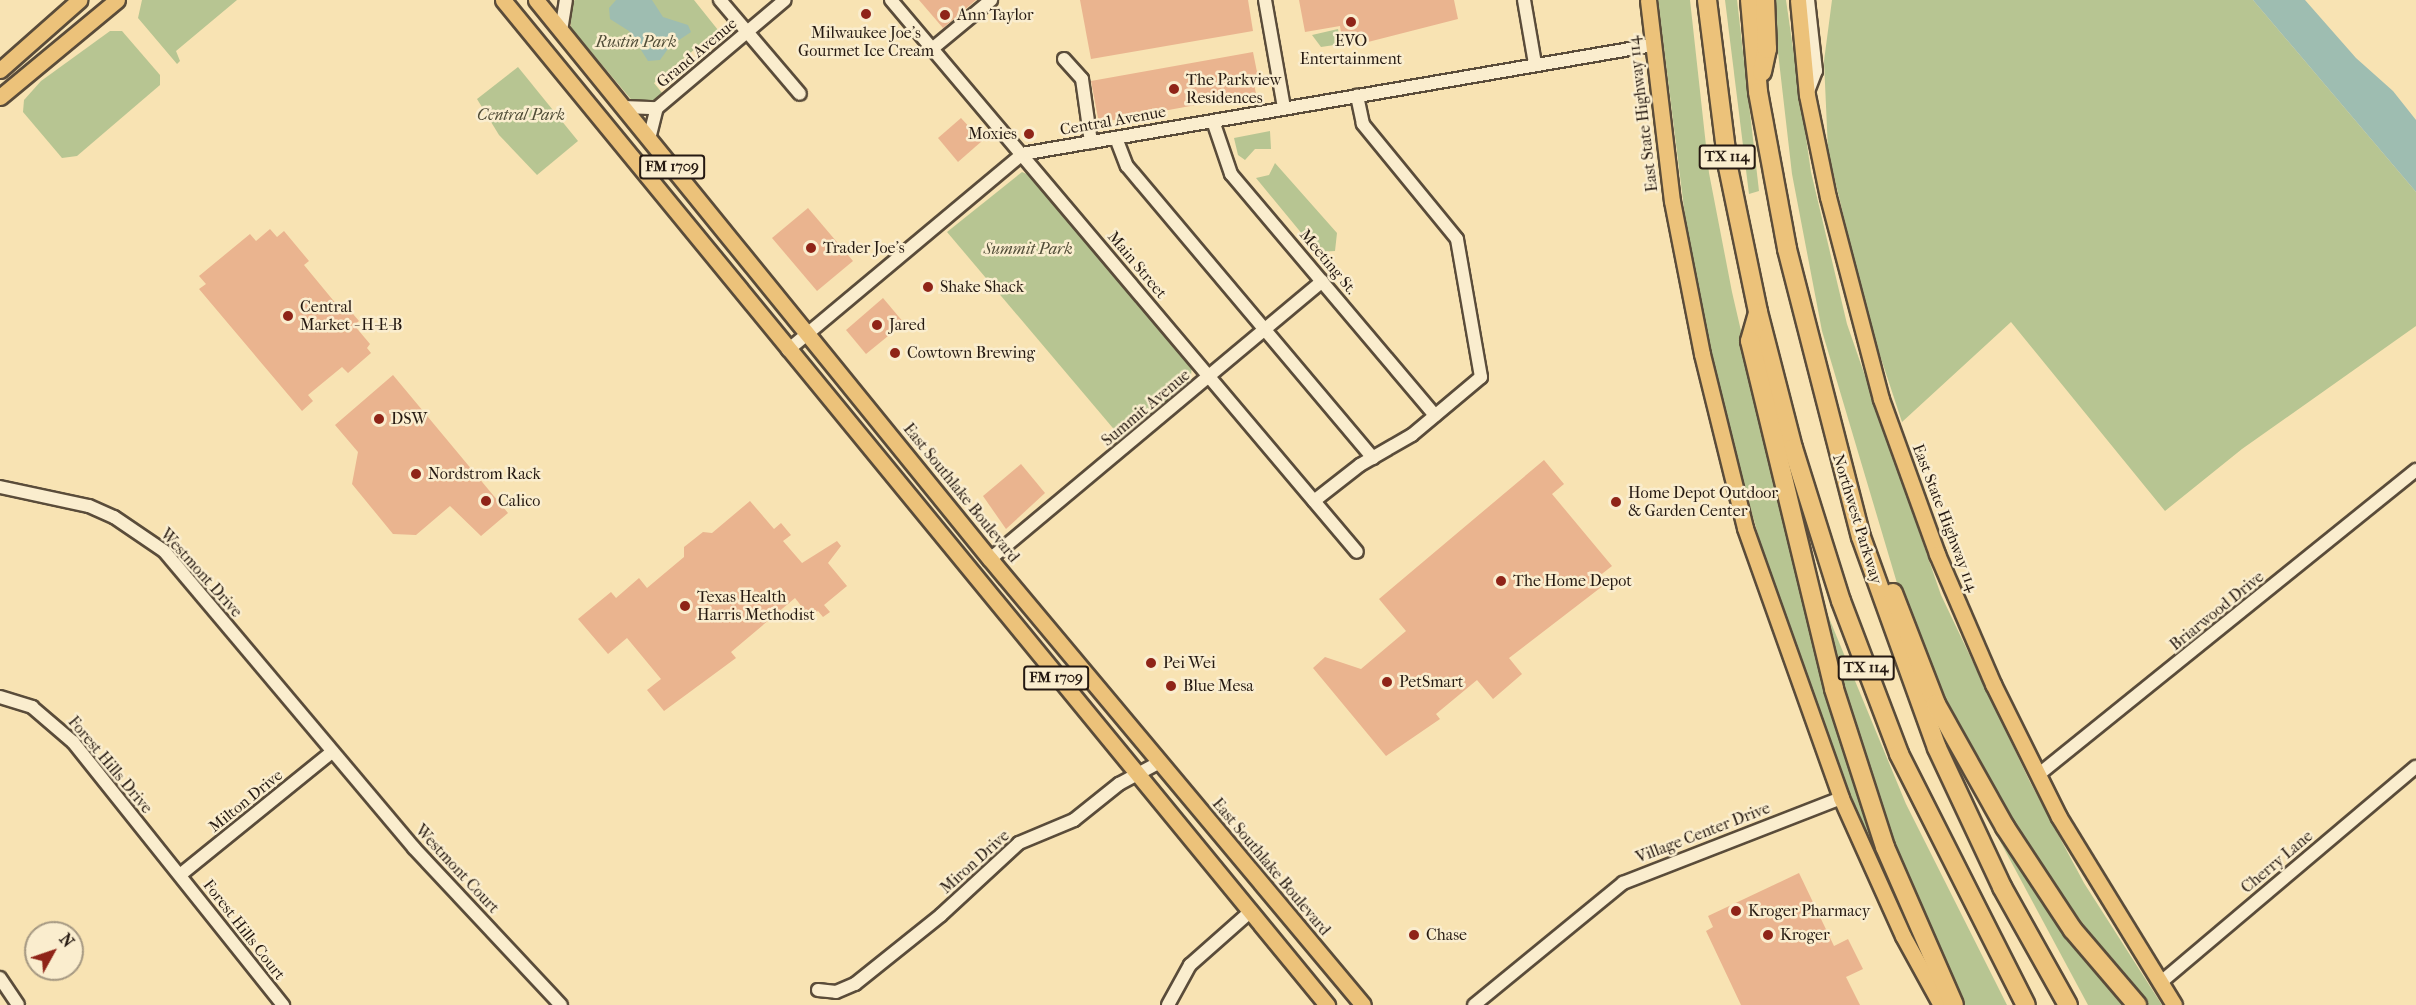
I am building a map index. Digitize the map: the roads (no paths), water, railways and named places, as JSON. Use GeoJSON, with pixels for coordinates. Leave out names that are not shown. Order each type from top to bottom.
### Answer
{"type":"FeatureCollection","features":[{"type":"Feature","properties":{"kind":"highway","name":"TX 114"},"geometry":{"type":"LineString","coordinates":[[1707,0],[1728,167],[1758,312],[1793,448],[1874,693],[1967,894],[2025,1005]]}},
{"type":"Feature","properties":{"kind":"highway","name":"Northwest Parkway"},"geometry":{"type":"LineString","coordinates":[[1750,0],[1758,92],[1806,332],[1861,537],[1937,748],[2002,887],[2068,1005]]}},
{"type":"Feature","properties":{"kind":"highway"},"geometry":{"type":"LineString","coordinates":[[1758,92],[1767,49],[1765,0]]}},
{"type":"Feature","properties":{"kind":"highway"},"geometry":{"type":"LineString","coordinates":[[1758,312],[1750,341],[1834,688],[1885,847],[1954,1005]]}},
{"type":"Feature","properties":{"kind":"highway"},"geometry":{"type":"LineString","coordinates":[[1861,537],[1881,557],[1936,704],[2005,826],[2073,930],[2136,1005]]}},
{"type":"Feature","properties":{"kind":"main road"},"geometry":{"type":"LineString","coordinates":[[0,70],[78,0]]}},
{"type":"Feature","properties":{"kind":"main road","name":"FM 1709"},"geometry":{"type":"LineString","coordinates":[[503,0],[1134,775],[1327,1005]]}},
{"type":"Feature","properties":{"kind":"main road","name":"East Southlake Boulevard"},"geometry":{"type":"LineString","coordinates":[[536,0],[990,559],[1363,1005]]}},
{"type":"Feature","properties":{"kind":"main road","name":"East State Highway 114"},"geometry":{"type":"LineString","coordinates":[[1648,0],[1672,201],[1702,354],[1745,528],[1840,798],[1903,936],[1941,1005]]}},
{"type":"Feature","properties":{"kind":"main road","name":"East State Highway 114"},"geometry":{"type":"LineString","coordinates":[[1798,0],[1807,95],[1881,399],[1937,554],[2038,775],[2120,922],[2174,1005]]}},
{"type":"Feature","properties":{"kind":"main road"},"geometry":{"type":"LineString","coordinates":[[0,97],[111,1]]}},
{"type":"Feature","properties":{"kind":"street"},"geometry":{"type":"LineString","coordinates":[[561,31],[566,0]]}},
{"type":"Feature","properties":{"kind":"street"},"geometry":{"type":"LineString","coordinates":[[720,0],[800,94]]}},
{"type":"Feature","properties":{"kind":"street","name":"Grand Avenue"},"geometry":{"type":"LineString","coordinates":[[649,139],[657,108],[785,0]]}},
{"type":"Feature","properties":{"kind":"street","name":"Main Street"},"geometry":{"type":"LineString","coordinates":[[891,0],[1357,552]]}},
{"type":"Feature","properties":{"kind":"street"},"geometry":{"type":"LineString","coordinates":[[932,49],[991,0]]}},
{"type":"Feature","properties":{"kind":"street"},"geometry":{"type":"LineString","coordinates":[[1265,0],[1284,108]]}},
{"type":"Feature","properties":{"kind":"street"},"geometry":{"type":"LineString","coordinates":[[1524,0],[1535,64]]}},
{"type":"Feature","properties":{"kind":"street"},"geometry":{"type":"LineString","coordinates":[[1807,95],[1816,71],[1808,0]]}},
{"type":"Feature","properties":{"kind":"street","name":"Central Avenue"},"geometry":{"type":"LineString","coordinates":[[1022,154],[1653,45]]}},
{"type":"Feature","properties":{"kind":"street"},"geometry":{"type":"LineString","coordinates":[[1065,59],[1082,79],[1091,142]]}},
{"type":"Feature","properties":{"kind":"street"},"geometry":{"type":"LineString","coordinates":[[1314,501],[1435,415],[1481,377],[1460,249],[1452,230],[1363,124],[1357,96]]}},
{"type":"Feature","properties":{"kind":"street","name":"Grand Avenue"},"geometry":{"type":"LineString","coordinates":[[623,107],[657,108]]}},
{"type":"Feature","properties":{"kind":"street","name":"Meeting St."},"geometry":{"type":"LineString","coordinates":[[1213,121],[1231,174],[1435,415]]}},
{"type":"Feature","properties":{"kind":"street"},"geometry":{"type":"LineString","coordinates":[[1116,138],[1127,166],[1373,458]]}},
{"type":"Feature","properties":{"kind":"street"},"geometry":{"type":"LineString","coordinates":[[788,350],[1022,154]]}},
{"type":"Feature","properties":{"kind":"street","name":"Summit Avenue"},"geometry":{"type":"LineString","coordinates":[[990,559],[1322,281]]}},
{"type":"Feature","properties":{"kind":"street","name":"Briarwood Drive"},"geometry":{"type":"LineString","coordinates":[[2038,775],[2416,470]]}},
{"type":"Feature","properties":{"kind":"street","name":"Westmont Drive"},"geometry":{"type":"LineString","coordinates":[[0,487],[89,506],[150,539],[332,752]]}},
{"type":"Feature","properties":{"kind":"street","name":"Forest Hills Drive"},"geometry":{"type":"LineString","coordinates":[[0,697],[32,707],[73,742],[180,876]]}},
{"type":"Feature","properties":{"kind":"street","name":"Milton Drive"},"geometry":{"type":"LineString","coordinates":[[180,876],[332,752]]}},
{"type":"Feature","properties":{"kind":"street","name":"Westmont Court"},"geometry":{"type":"LineString","coordinates":[[332,752],[561,1005]]}},
{"type":"Feature","properties":{"kind":"street","name":"Miron Drive"},"geometry":{"type":"LineString","coordinates":[[818,990],[836,992],[855,984],[941,915],[1019,843],[1074,820],[1134,775],[1160,762]]}},
{"type":"Feature","properties":{"kind":"street","name":"Cherry Lane"},"geometry":{"type":"LineString","coordinates":[[2160,983],[2416,767]]}},
{"type":"Feature","properties":{"kind":"street","name":"Village Center Drive"},"geometry":{"type":"LineString","coordinates":[[1474,1005],[1623,883],[1840,798]]}},
{"type":"Feature","properties":{"kind":"street","name":"Forest Hills Court"},"geometry":{"type":"LineString","coordinates":[[180,876],[283,1005]]}},
{"type":"Feature","properties":{"kind":"street"},"geometry":{"type":"LineString","coordinates":[[1168,1005],[1190,965],[1250,912]]}},
{"type":"Feature","properties":{"kind":"street"},"geometry":{"type":"LineString","coordinates":[[0,978],[18,1005]]}},
{"type":"Feature","properties":{"kind":"place","name":"Milwaukee Joe's Gourmet Ice Cream"},"geometry":{"type":"Point","coordinates":[866,14]}},
{"type":"Feature","properties":{"kind":"place","name":"Ann Taylor"},"geometry":{"type":"Point","coordinates":[945,15]}},
{"type":"Feature","properties":{"kind":"place","name":"EVO Entertainment"},"geometry":{"type":"Point","coordinates":[1351,22]}},
{"type":"Feature","properties":{"kind":"place","name":"The Parkview Residences"},"geometry":{"type":"Point","coordinates":[1174,89]}},
{"type":"Feature","properties":{"kind":"place","name":"Moxies"},"geometry":{"type":"Point","coordinates":[1029,134]}},
{"type":"Feature","properties":{"kind":"place","name":"Trader Joe's"},"geometry":{"type":"Point","coordinates":[811,248]}},
{"type":"Feature","properties":{"kind":"place","name":"Shake Shack"},"geometry":{"type":"Point","coordinates":[928,287]}},
{"type":"Feature","properties":{"kind":"place","name":"Central Market - H-E-B"},"geometry":{"type":"Point","coordinates":[288,316]}},
{"type":"Feature","properties":{"kind":"place","name":"Jared"},"geometry":{"type":"Point","coordinates":[877,325]}},
{"type":"Feature","properties":{"kind":"place","name":"Cowtown Brewing"},"geometry":{"type":"Point","coordinates":[895,353]}},
{"type":"Feature","properties":{"kind":"place","name":"DSW"},"geometry":{"type":"Point","coordinates":[379,419]}},
{"type":"Feature","properties":{"kind":"place","name":"Nordstrom Rack"},"geometry":{"type":"Point","coordinates":[416,474]}},
{"type":"Feature","properties":{"kind":"place","name":"Calico"},"geometry":{"type":"Point","coordinates":[486,501]}},
{"type":"Feature","properties":{"kind":"place","name":"Home Depot Outdoor & Garden Center"},"geometry":{"type":"Point","coordinates":[1616,502]}},
{"type":"Feature","properties":{"kind":"place","name":"The Home Depot"},"geometry":{"type":"Point","coordinates":[1501,581]}},
{"type":"Feature","properties":{"kind":"place","name":"Texas Health Harris Methodist"},"geometry":{"type":"Point","coordinates":[685,606]}},
{"type":"Feature","properties":{"kind":"place","name":"Pei Wei"},"geometry":{"type":"Point","coordinates":[1151,663]}},
{"type":"Feature","properties":{"kind":"place","name":"PetSmart"},"geometry":{"type":"Point","coordinates":[1387,682]}},
{"type":"Feature","properties":{"kind":"place","name":"Blue Mesa"},"geometry":{"type":"Point","coordinates":[1171,686]}},
{"type":"Feature","properties":{"kind":"place","name":"Kroger Pharmacy"},"geometry":{"type":"Point","coordinates":[1736,911]}},
{"type":"Feature","properties":{"kind":"place","name":"Chase"},"geometry":{"type":"Point","coordinates":[1414,935]}},
{"type":"Feature","properties":{"kind":"place","name":"Kroger"},"geometry":{"type":"Point","coordinates":[1768,935]}},
{"type":"Feature","properties":{"kind":"park label","name":"Rustin Park"},"geometry":{"type":"Point","coordinates":[636,42]}},
{"type":"Feature","properties":{"kind":"park label","name":"Central Park"},"geometry":{"type":"Point","coordinates":[521,115]}},
{"type":"Feature","properties":{"kind":"park label","name":"Summit Park"},"geometry":{"type":"Point","coordinates":[1028,249]}}]}
